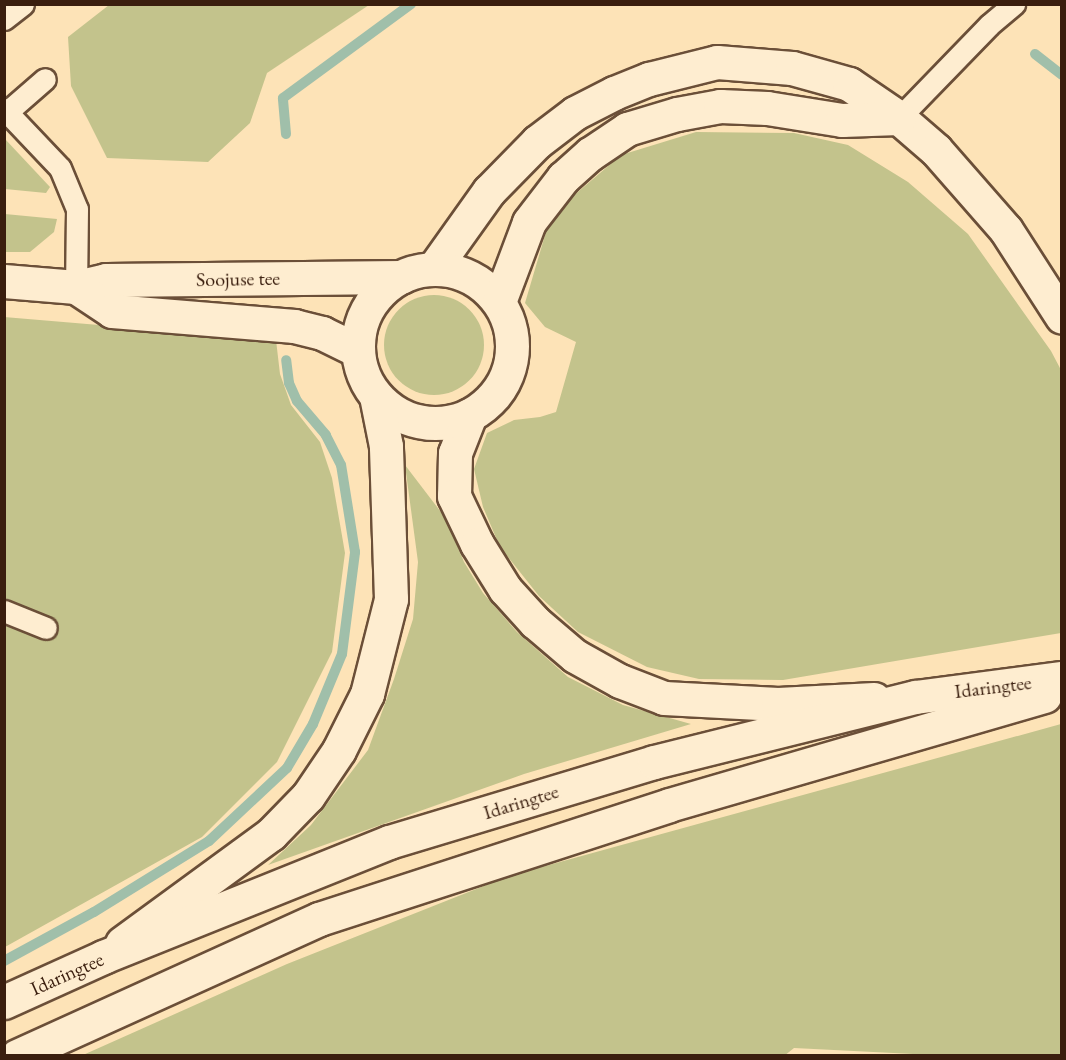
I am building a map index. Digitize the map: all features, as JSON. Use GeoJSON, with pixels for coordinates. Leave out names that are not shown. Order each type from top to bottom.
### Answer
{"type":"FeatureCollection","features":[{"type":"Feature","properties":{"kind":"street"},"geometry":{"type":"LineString","coordinates":[[434,268],[489,191],[537,142],[575,113],[614,93],[649,79],[717,62],[792,68],[849,84],[899,118],[936,150],[1006,230],[1062,317]]}},
{"type":"Feature","properties":{"kind":"street"},"geometry":{"type":"LineString","coordinates":[[499,302],[530,222],[563,178],[590,154],[627,129],[677,114],[720,106],[767,108],[842,120],[899,118]]}},
{"type":"Feature","properties":{"kind":"street"},"geometry":{"type":"LineString","coordinates":[[434,268],[459,272],[481,283],[499,302],[510,326],[512,352],[506,377],[491,399],[470,415],[445,423],[419,422],[395,412],[376,396],[363,375],[357,350],[360,326],[370,303],[387,284],[401,277],[434,268]]}},
{"type":"Feature","properties":{"kind":"street","name":"Soojuse tee"},"geometry":{"type":"LineString","coordinates":[[4,281],[76,287],[106,280],[401,277]]}},
{"type":"Feature","properties":{"kind":"street","name":"Soojuse tee"},"geometry":{"type":"LineString","coordinates":[[76,287],[112,310],[294,326],[322,333],[357,350]]}},
{"type":"Feature","properties":{"kind":"street"},"geometry":{"type":"LineString","coordinates":[[103,957],[271,834],[308,796],[339,750],[367,694],[391,599],[386,446],[376,396]]}},
{"type":"Feature","properties":{"kind":"street"},"geometry":{"type":"LineString","coordinates":[[470,415],[455,453],[454,496],[477,544],[505,589],[535,622],[575,656],[620,681],[664,698],[778,704],[915,697]]}},
{"type":"Feature","properties":{"kind":"street","name":"Idaringtee"},"geometry":{"type":"LineString","coordinates":[[4,1002],[103,957],[389,842],[654,762],[915,697],[1062,678]]}},
{"type":"Feature","properties":{"kind":"street","name":"Idaringtee"},"geometry":{"type":"LineString","coordinates":[[16,1056],[319,919],[669,805],[1062,692]]}},
{"type":"Feature","properties":{"kind":"street"},"geometry":{"type":"LineString","coordinates":[[40,1056],[91,1021]]}},
{"type":"Feature","properties":{"kind":"lane"},"geometry":{"type":"LineString","coordinates":[[4,19],[23,4]]}},
{"type":"Feature","properties":{"kind":"lane"},"geometry":{"type":"LineString","coordinates":[[899,118],[989,25],[1014,4]]}},
{"type":"Feature","properties":{"kind":"lane"},"geometry":{"type":"LineString","coordinates":[[45,79],[6,110],[60,168],[76,209],[76,287]]}},
{"type":"Feature","properties":{"kind":"lane"},"geometry":{"type":"LineString","coordinates":[[4,611],[46,628]]}},
{"type":"Feature","properties":{"kind":"green space"},"geometry":{"type":"Polygon","coordinates":[[[109,5],[369,5],[267,73],[250,123],[208,162],[107,158],[71,86],[68,37],[109,5]]]}},
{"type":"Feature","properties":{"kind":"green space"},"geometry":{"type":"Polygon","coordinates":[[[696,132],[794,133],[848,145],[908,182],[968,234],[1051,351],[1061,370],[1061,633],[783,680],[699,679],[647,667],[578,632],[539,596],[500,547],[483,507],[474,469],[487,433],[514,420],[540,417],[556,412],[576,342],[545,327],[525,303],[551,215],[621,155],[696,132]]]}},
{"type":"Feature","properties":{"kind":"green space"},"geometry":{"type":"Polygon","coordinates":[[[5,139],[50,187],[46,193],[5,189],[5,139]]]}},
{"type":"Feature","properties":{"kind":"green space"},"geometry":{"type":"Polygon","coordinates":[[[5,214],[57,219],[54,232],[30,252],[5,252],[5,214]]]}},
{"type":"Feature","properties":{"kind":"green space"},"geometry":{"type":"Polygon","coordinates":[[[434,295],[462,303],[476,317],[484,345],[476,373],[462,387],[434,395],[406,387],[392,373],[384,345],[392,317],[406,303],[434,295]]]}},
{"type":"Feature","properties":{"kind":"green space"},"geometry":{"type":"Polygon","coordinates":[[[4,317],[276,340],[280,374],[291,405],[320,442],[332,478],[345,553],[332,652],[277,762],[202,837],[5,947],[4,317]]]}},
{"type":"Feature","properties":{"kind":"green space"},"geometry":{"type":"Polygon","coordinates":[[[405,465],[447,520],[464,562],[483,593],[517,632],[568,677],[623,705],[691,724],[524,774],[268,865],[311,825],[368,750],[394,679],[413,619],[418,562],[405,465]]]}},
{"type":"Feature","properties":{"kind":"green space"},"geometry":{"type":"Polygon","coordinates":[[[1061,724],[1061,1055],[933,1055],[794,1048],[784,1056],[83,1055],[287,964],[509,876],[1061,724]]]}},
{"type":"Feature","properties":{"kind":"waterway"},"geometry":{"type":"LineString","coordinates":[[286,134],[283,98],[411,4]]}},
{"type":"Feature","properties":{"kind":"waterway"},"geometry":{"type":"LineString","coordinates":[[1035,54],[1062,75]]}},
{"type":"Feature","properties":{"kind":"waterway"},"geometry":{"type":"LineString","coordinates":[[4,961],[94,912],[209,841],[287,768],[313,724],[342,654],[355,552],[341,465],[326,435],[297,401],[289,383],[286,360]]}}]}
